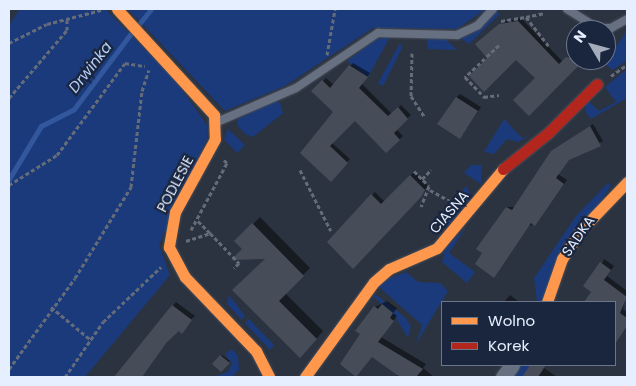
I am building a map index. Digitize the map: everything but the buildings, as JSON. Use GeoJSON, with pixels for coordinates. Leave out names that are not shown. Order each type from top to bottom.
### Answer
{"type":"FeatureCollection","features":[{"type":"Feature","properties":{"kind":"street"},"geometry":{"type":"LineString","coordinates":[[119,11],[158,49],[204,99],[217,122]]}},
{"type":"Feature","properties":{"kind":"street","name":"CIASNA"},"geometry":{"type":"LineString","coordinates":[[305,377],[374,282],[390,269],[438,248],[511,159],[548,133],[596,84]]}},
{"type":"Feature","properties":{"kind":"street","name":"PODLESIE"},"geometry":{"type":"LineString","coordinates":[[172,257],[169,228],[213,146],[217,122]]}},
{"type":"Feature","properties":{"kind":"street","name":"SADKA"},"geometry":{"type":"LineString","coordinates":[[547,301],[570,245],[604,202],[627,182]]}},
{"type":"Feature","properties":{"kind":"street"},"geometry":{"type":"LineString","coordinates":[[172,257],[256,351],[269,377]]}},
{"type":"Feature","properties":{"kind":"street"},"geometry":{"type":"LineString","coordinates":[[503,377],[511,366]]}},
{"type":"Feature","properties":{"kind":"lane"},"geometry":{"type":"LineString","coordinates":[[217,122],[296,88],[378,33],[457,35],[478,25],[493,9]]}},
{"type":"Feature","properties":{"kind":"lane"},"geometry":{"type":"LineString","coordinates":[[567,9],[598,28],[610,28],[627,19]]}},
{"type":"Feature","properties":{"kind":"path"},"geometry":{"type":"LineString","coordinates":[[9,43],[67,20],[106,9]]}},
{"type":"Feature","properties":{"kind":"path"},"geometry":{"type":"LineString","coordinates":[[329,65],[326,52],[335,9]]}},
{"type":"Feature","properties":{"kind":"path"},"geometry":{"type":"LineString","coordinates":[[501,21],[545,13]]}},
{"type":"Feature","properties":{"kind":"path"},"geometry":{"type":"LineString","coordinates":[[526,17],[549,46]]}},
{"type":"Feature","properties":{"kind":"path"},"geometry":{"type":"LineString","coordinates":[[9,98],[67,30],[67,20]]}},
{"type":"Feature","properties":{"kind":"path"},"geometry":{"type":"LineString","coordinates":[[499,45],[465,78],[484,97],[499,95]]}},
{"type":"Feature","properties":{"kind":"path"},"geometry":{"type":"LineString","coordinates":[[412,53],[409,85],[424,116]]}},
{"type":"Feature","properties":{"kind":"path"},"geometry":{"type":"LineString","coordinates":[[9,185],[57,155],[125,63],[150,67],[176,68]]}},
{"type":"Feature","properties":{"kind":"path"},"geometry":{"type":"LineString","coordinates":[[9,369],[131,187],[142,90],[150,67]]}},
{"type":"Feature","properties":{"kind":"path"},"geometry":{"type":"LineString","coordinates":[[186,230],[192,230],[227,162],[218,152]]}},
{"type":"Feature","properties":{"kind":"path"},"geometry":{"type":"LineString","coordinates":[[300,170],[331,231]]}},
{"type":"Feature","properties":{"kind":"path"},"geometry":{"type":"LineString","coordinates":[[422,179],[431,170]]}},
{"type":"Feature","properties":{"kind":"path"},"geometry":{"type":"LineString","coordinates":[[414,171],[430,190],[454,204]]}},
{"type":"Feature","properties":{"kind":"path"},"geometry":{"type":"LineString","coordinates":[[421,207],[430,190]]}},
{"type":"Feature","properties":{"kind":"path"},"geometry":{"type":"LineString","coordinates":[[198,221],[239,263],[234,268]]}},
{"type":"Feature","properties":{"kind":"path"},"geometry":{"type":"LineString","coordinates":[[182,241],[210,233]]}},
{"type":"Feature","properties":{"kind":"path"},"geometry":{"type":"LineString","coordinates":[[66,377],[90,340],[172,257]]}},
{"type":"Feature","properties":{"kind":"path"},"geometry":{"type":"LineString","coordinates":[[51,308],[90,340]]}},
{"type":"Feature","properties":{"kind":"shaded area"},"geometry":{"type":"Polygon","coordinates":[[[20,9],[105,9],[175,80],[207,125],[207,139],[159,245],[170,275],[85,377],[9,377],[9,25],[20,9]]]}},
{"type":"Feature","properties":{"kind":"shaded area"},"geometry":{"type":"Polygon","coordinates":[[[128,9],[486,9],[457,29],[373,28],[285,86],[225,111],[128,9]]]}},
{"type":"Feature","properties":{"kind":"shaded area"},"geometry":{"type":"Polygon","coordinates":[[[496,11],[500,14],[469,44],[460,38],[472,34],[496,11]]]}},
{"type":"Feature","properties":{"kind":"shaded area"},"geometry":{"type":"Polygon","coordinates":[[[627,30],[627,60],[616,68],[616,47],[627,30]]]}},
{"type":"Feature","properties":{"kind":"shaded area"},"geometry":{"type":"Polygon","coordinates":[[[390,37],[368,77],[347,61],[376,39],[390,37]]]}},
{"type":"Feature","properties":{"kind":"shaded area"},"geometry":{"type":"Polygon","coordinates":[[[427,38],[445,39],[457,50],[428,49],[427,38]]]}},
{"type":"Feature","properties":{"kind":"shaded area"},"geometry":{"type":"Polygon","coordinates":[[[400,43],[402,48],[383,86],[378,83],[400,43]]]}},
{"type":"Feature","properties":{"kind":"shaded area"},"geometry":{"type":"Polygon","coordinates":[[[627,69],[627,98],[591,119],[585,111],[587,100],[599,111],[616,102],[605,87],[627,69]]]}},
{"type":"Feature","properties":{"kind":"shaded area"},"geometry":{"type":"Polygon","coordinates":[[[273,100],[280,103],[283,113],[253,137],[245,134],[237,125],[238,119],[273,100]]]}},
{"type":"Feature","properties":{"kind":"shaded area"},"geometry":{"type":"Polygon","coordinates":[[[504,119],[522,138],[529,136],[518,142],[507,139],[494,154],[484,152],[504,119]]]}},
{"type":"Feature","properties":{"kind":"shaded area"},"geometry":{"type":"Polygon","coordinates":[[[228,129],[245,145],[237,153],[224,139],[228,129]]]}},
{"type":"Feature","properties":{"kind":"shaded area"},"geometry":{"type":"Polygon","coordinates":[[[471,165],[482,165],[481,184],[464,173],[471,165]]]}},
{"type":"Feature","properties":{"kind":"shaded area"},"geometry":{"type":"Polygon","coordinates":[[[608,183],[611,185],[542,301],[537,301],[534,278],[576,216],[608,183]]]}},
{"type":"Feature","properties":{"kind":"shaded area"},"geometry":{"type":"Polygon","coordinates":[[[466,186],[472,196],[447,227],[441,223],[466,186]]]}},
{"type":"Feature","properties":{"kind":"shaded area"},"geometry":{"type":"Polygon","coordinates":[[[466,228],[449,253],[475,272],[467,283],[442,262],[445,248],[466,228]]]}},
{"type":"Feature","properties":{"kind":"shaded area"},"geometry":{"type":"Polygon","coordinates":[[[406,272],[418,282],[440,283],[448,291],[416,344],[422,325],[379,287],[380,282],[406,272]]]}},
{"type":"Feature","properties":{"kind":"shaded area"},"geometry":{"type":"Polygon","coordinates":[[[229,295],[245,316],[242,320],[227,304],[229,295]]]}},
{"type":"Feature","properties":{"kind":"shaded area"},"geometry":{"type":"Polygon","coordinates":[[[376,295],[405,317],[411,326],[408,338],[393,313],[372,296],[376,295]]]}},
{"type":"Feature","properties":{"kind":"shaded area"},"geometry":{"type":"Polygon","coordinates":[[[249,319],[274,345],[270,350],[245,323],[249,319]]]}},
{"type":"Feature","properties":{"kind":"shaded area"},"geometry":{"type":"Polygon","coordinates":[[[232,349],[238,356],[239,370],[233,375],[239,377],[213,377],[228,372],[232,363],[225,354],[232,349]]]}},
{"type":"Feature","properties":{"kind":"shaded area"},"geometry":{"type":"Polygon","coordinates":[[[517,366],[529,366],[522,377],[508,377],[517,366]]]}},
{"type":"Feature","properties":{"kind":"waterway","name":"Drwinka"},"geometry":{"type":"LineString","coordinates":[[139,24],[151,9]]}},
{"type":"Feature","properties":{"kind":"waterway","name":"Drwinka"},"geometry":{"type":"LineString","coordinates":[[9,179],[41,126],[74,109],[132,32]]}},
{"type":"Feature","properties":{"kind":"traffic: slow"},"geometry":{"type":"LineString","coordinates":[[117,9],[214,115],[215,139],[175,212],[169,247],[185,277],[256,351],[269,377]]}},
{"type":"Feature","properties":{"kind":"traffic: slow"},"geometry":{"type":"LineString","coordinates":[[305,377],[374,282],[389,269],[437,248],[503,169]]}},
{"type":"Feature","properties":{"kind":"traffic: slow"},"geometry":{"type":"LineString","coordinates":[[547,301],[562,259],[580,231],[627,182]]}},
{"type":"Feature","properties":{"kind":"traffic: jam"},"geometry":{"type":"LineString","coordinates":[[503,169],[548,133],[597,84]]}}]}
